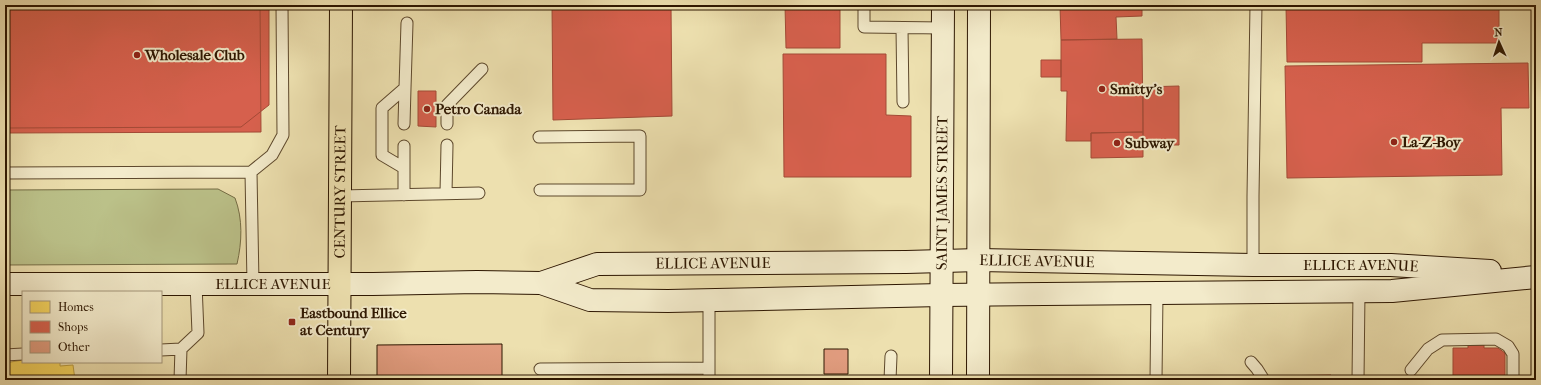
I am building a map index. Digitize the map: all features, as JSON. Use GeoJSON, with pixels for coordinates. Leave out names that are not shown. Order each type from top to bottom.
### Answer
{"type":"FeatureCollection","features":[{"type":"Feature","properties":{"kind":"main road","name":"CENTURY STREET"},"geometry":{"type":"LineString","coordinates":[[339,380],[341,5]]}},
{"type":"Feature","properties":{"kind":"main road","name":"SAINT JAMES STREET"},"geometry":{"type":"LineString","coordinates":[[941,380],[943,5]]}},
{"type":"Feature","properties":{"kind":"main road"},"geometry":{"type":"LineString","coordinates":[[978,380],[980,5]]}},
{"type":"Feature","properties":{"kind":"main road","name":"ELLICE AVENUE"},"geometry":{"type":"LineString","coordinates":[[541,283],[597,264],[979,260],[1253,265],[1392,265],[1536,275]]}},
{"type":"Feature","properties":{"kind":"main road","name":"ELLICE AVENUE"},"geometry":{"type":"LineString","coordinates":[[5,284],[541,283],[590,300],[668,301],[979,294],[1359,292],[1392,291],[1536,275]]}},
{"type":"Feature","properties":{"kind":"lane"},"geometry":{"type":"LineString","coordinates":[[5,172],[251,172],[272,155],[283,135],[282,5]]}},
{"type":"Feature","properties":{"kind":"lane"},"geometry":{"type":"LineString","coordinates":[[864,5],[864,27],[943,28]]}},
{"type":"Feature","properties":{"kind":"lane"},"geometry":{"type":"LineString","coordinates":[[1253,265],[1256,5]]}},
{"type":"Feature","properties":{"kind":"lane"},"geometry":{"type":"LineString","coordinates":[[404,124],[406,23]]}},
{"type":"Feature","properties":{"kind":"lane"},"geometry":{"type":"LineString","coordinates":[[902,28],[903,102]]}},
{"type":"Feature","properties":{"kind":"lane"},"geometry":{"type":"LineString","coordinates":[[447,124],[447,104],[482,69]]}},
{"type":"Feature","properties":{"kind":"lane"},"geometry":{"type":"LineString","coordinates":[[404,168],[382,155],[382,108],[405,88]]}},
{"type":"Feature","properties":{"kind":"lane"},"geometry":{"type":"LineString","coordinates":[[539,137],[640,136],[640,190],[540,190]]}},
{"type":"Feature","properties":{"kind":"lane"},"geometry":{"type":"LineString","coordinates":[[446,145],[446,194]]}},
{"type":"Feature","properties":{"kind":"lane"},"geometry":{"type":"LineString","coordinates":[[404,146],[404,195]]}},
{"type":"Feature","properties":{"kind":"lane"},"geometry":{"type":"LineString","coordinates":[[251,172],[253,284]]}},
{"type":"Feature","properties":{"kind":"lane"},"geometry":{"type":"LineString","coordinates":[[340,196],[480,193]]}},
{"type":"Feature","properties":{"kind":"lane"},"geometry":{"type":"LineString","coordinates":[[180,380],[181,350],[198,333],[196,284]]}},
{"type":"Feature","properties":{"kind":"lane"},"geometry":{"type":"LineString","coordinates":[[1358,380],[1359,292]]}},
{"type":"Feature","properties":{"kind":"lane"},"geometry":{"type":"LineString","coordinates":[[1156,380],[1157,293]]}},
{"type":"Feature","properties":{"kind":"lane"},"geometry":{"type":"LineString","coordinates":[[709,300],[709,380]]}},
{"type":"Feature","properties":{"kind":"lane"},"geometry":{"type":"LineString","coordinates":[[1411,370],[1428,349],[1442,340],[1486,338],[1496,339],[1508,346],[1513,354],[1513,380]]}},
{"type":"Feature","properties":{"kind":"lane"},"geometry":{"type":"LineString","coordinates":[[162,350],[181,350]]}},
{"type":"Feature","properties":{"kind":"lane"},"geometry":{"type":"LineString","coordinates":[[5,355],[22,354]]}},
{"type":"Feature","properties":{"kind":"lane"},"geometry":{"type":"LineString","coordinates":[[890,356],[890,380]]}},
{"type":"Feature","properties":{"kind":"lane"},"geometry":{"type":"LineString","coordinates":[[1251,362],[1264,380]]}},
{"type":"Feature","properties":{"kind":"lane"},"geometry":{"type":"LineString","coordinates":[[540,370],[709,368]]}},
{"type":"Feature","properties":{"kind":"green space"},"geometry":{"type":"Polygon","coordinates":[[[218,189],[235,198],[238,206],[241,231],[237,264],[5,265],[5,190],[218,189]]]}},
{"type":"Feature","properties":{"kind":"building: Homes"},"geometry":{"type":"Polygon","coordinates":[[[22,360],[22,363],[60,363],[60,366],[73,365],[75,380],[5,380],[5,363],[22,360]]]}},
{"type":"Feature","properties":{"kind":"building: Shops","name":"Wholesale Club"},"geometry":{"type":"Polygon","coordinates":[[[5,5],[269,5],[269,105],[241,127],[5,128],[5,5]]]}},
{"type":"Feature","properties":{"kind":"building: Shops","name":"Wholesale Club"},"geometry":{"type":"Polygon","coordinates":[[[5,5],[260,5],[261,132],[5,133],[5,5]]]}},
{"type":"Feature","properties":{"kind":"building: Shops"},"geometry":{"type":"Polygon","coordinates":[[[552,5],[671,5],[672,116],[553,120],[552,5]]]}},
{"type":"Feature","properties":{"kind":"building: Shops"},"geometry":{"type":"Polygon","coordinates":[[[785,5],[840,5],[840,48],[786,48],[785,5]]]}},
{"type":"Feature","properties":{"kind":"building: Shops"},"geometry":{"type":"Polygon","coordinates":[[[1060,5],[1142,5],[1142,16],[1116,17],[1117,39],[1061,40],[1060,5]]]}},
{"type":"Feature","properties":{"kind":"building: Shops"},"geometry":{"type":"Polygon","coordinates":[[[1286,5],[1499,5],[1499,43],[1422,43],[1422,62],[1287,62],[1286,5]]]}},
{"type":"Feature","properties":{"kind":"building: Shops","name":"Smitty's"},"geometry":{"type":"Polygon","coordinates":[[[1142,39],[1143,132],[1091,133],[1091,141],[1066,141],[1067,91],[1061,91],[1061,40],[1142,39]]]}},
{"type":"Feature","properties":{"kind":"building: Shops"},"geometry":{"type":"Polygon","coordinates":[[[783,54],[886,54],[886,115],[911,116],[911,177],[784,177],[783,54]]]}},
{"type":"Feature","properties":{"kind":"building: Shops"},"geometry":{"type":"Polygon","coordinates":[[[1041,60],[1061,60],[1061,77],[1041,77],[1041,60]]]}},
{"type":"Feature","properties":{"kind":"building: Shops","name":"La-Z-Boy"},"geometry":{"type":"Polygon","coordinates":[[[1528,63],[1529,108],[1501,108],[1502,175],[1287,178],[1285,66],[1528,63]]]}},
{"type":"Feature","properties":{"kind":"building: Shops"},"geometry":{"type":"Polygon","coordinates":[[[1179,86],[1179,145],[1143,145],[1143,87],[1179,86]]]}},
{"type":"Feature","properties":{"kind":"building: Shops","name":"Petro Canada"},"geometry":{"type":"Polygon","coordinates":[[[418,91],[436,91],[436,127],[418,126],[418,91]]]}},
{"type":"Feature","properties":{"kind":"building: Shops","name":"Subway"},"geometry":{"type":"Polygon","coordinates":[[[1143,132],[1143,157],[1091,158],[1091,133],[1143,132]]]}},
{"type":"Feature","properties":{"kind":"building: Shops"},"geometry":{"type":"Polygon","coordinates":[[[1468,345],[1484,345],[1484,348],[1498,348],[1505,353],[1505,380],[1453,380],[1453,348],[1468,348],[1468,345]]]}},
{"type":"Feature","properties":{"kind":"building: Shops"},"geometry":{"type":"Polygon","coordinates":[[[1331,375],[1331,380],[1273,380],[1273,376],[1331,375]]]}},
{"type":"Feature","properties":{"kind":"building: Shops"},"geometry":{"type":"Polygon","coordinates":[[[1236,377],[1246,380],[1191,380],[1198,378],[1236,377]]]}},
{"type":"Feature","properties":{"kind":"building: Other"},"geometry":{"type":"Polygon","coordinates":[[[502,344],[502,380],[377,380],[377,345],[502,344]]]}},
{"type":"Feature","properties":{"kind":"building: Other"},"geometry":{"type":"Polygon","coordinates":[[[824,349],[848,349],[848,374],[824,374],[824,349]]]}},
{"type":"Feature","properties":{"kind":"place","name":"Wholesale Club"},"geometry":{"type":"Point","coordinates":[137,55]}},
{"type":"Feature","properties":{"kind":"place","name":"Smitty's"},"geometry":{"type":"Point","coordinates":[1102,89]}},
{"type":"Feature","properties":{"kind":"place","name":"Petro Canada"},"geometry":{"type":"Point","coordinates":[427,109]}},
{"type":"Feature","properties":{"kind":"place","name":"La-Z-Boy"},"geometry":{"type":"Point","coordinates":[1394,142]}},
{"type":"Feature","properties":{"kind":"place","name":"Subway"},"geometry":{"type":"Point","coordinates":[1117,143]}},
{"type":"Feature","properties":{"kind":"place","name":"Eastbound Ellice at Century"},"geometry":{"type":"Point","coordinates":[292,322]}}]}
